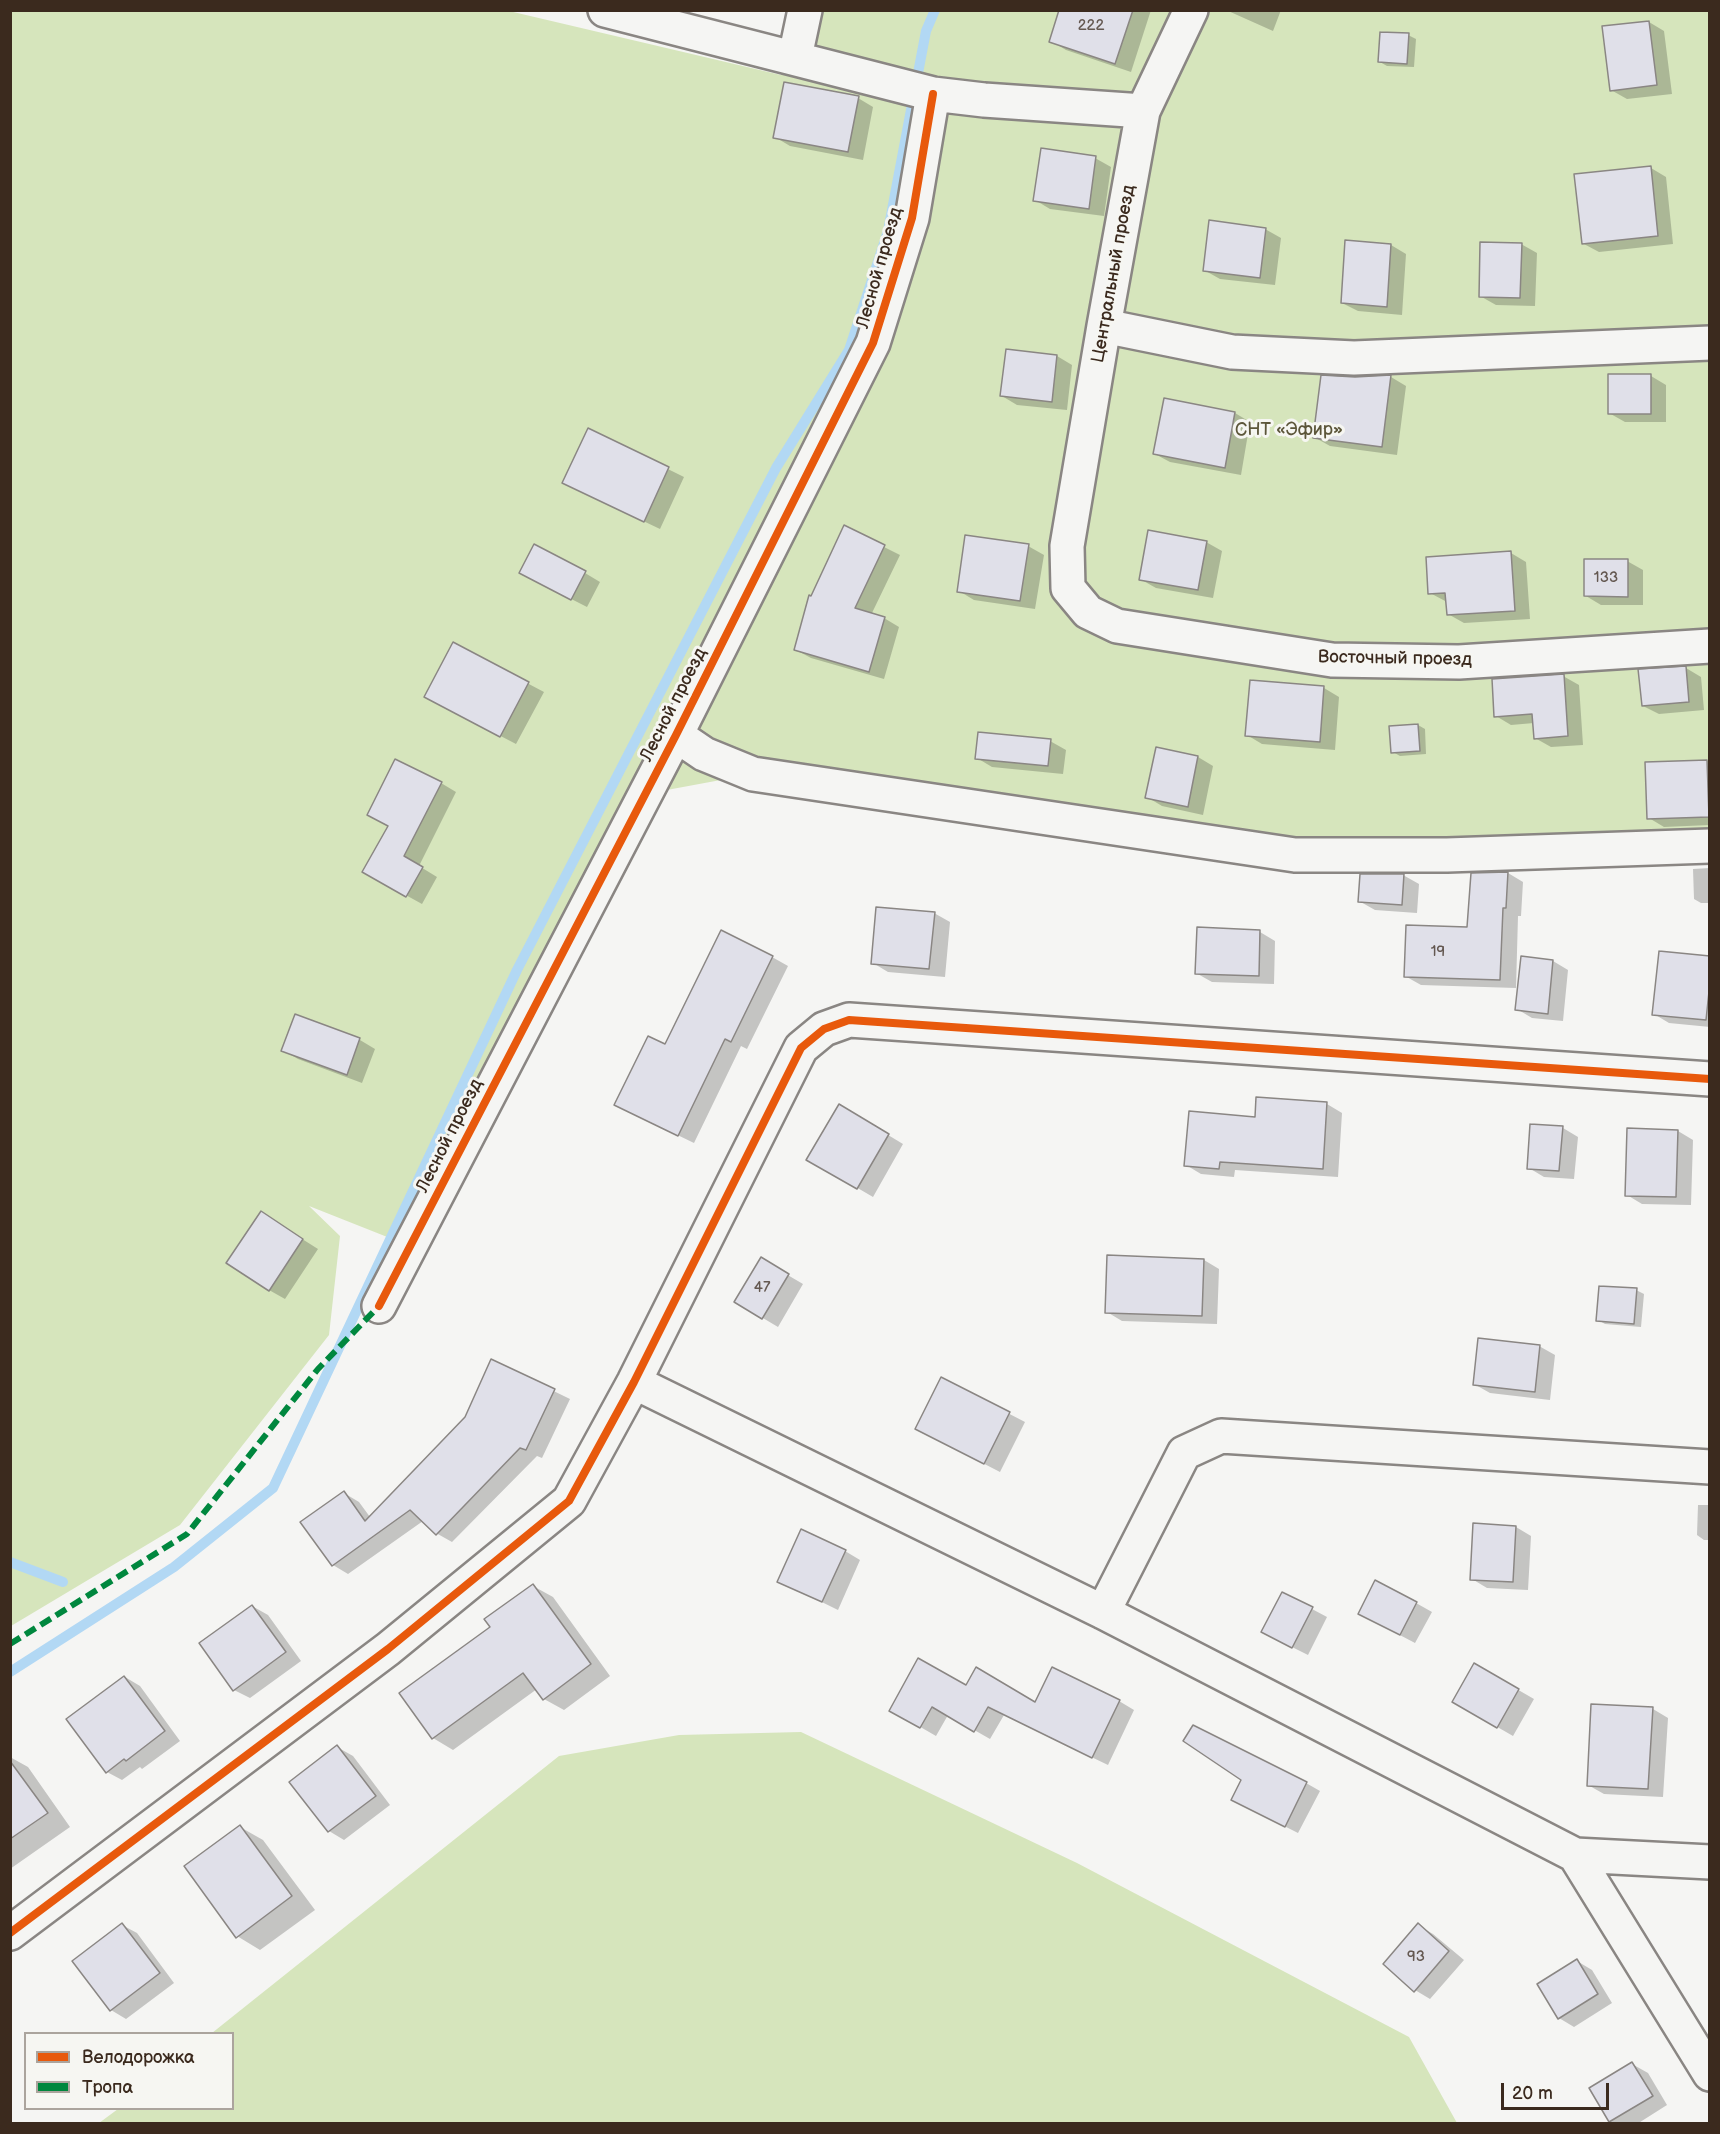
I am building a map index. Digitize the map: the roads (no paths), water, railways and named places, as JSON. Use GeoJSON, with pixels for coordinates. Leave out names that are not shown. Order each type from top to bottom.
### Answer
{"type":"FeatureCollection","features":[{"type":"Feature","properties":{"kind":"street"},"geometry":{"type":"LineString","coordinates":[[605,10],[933,94],[984,100],[1143,111]]}},
{"type":"Feature","properties":{"kind":"street"},"geometry":{"type":"LineString","coordinates":[[795,57],[805,10]]}},
{"type":"Feature","properties":{"kind":"street","name":"Центральный проезд"},"geometry":{"type":"LineString","coordinates":[[1067,546],[1143,111],[1191,10]]}},
{"type":"Feature","properties":{"kind":"street","name":"Лесной проезд"},"geometry":{"type":"LineString","coordinates":[[379,1306],[676,735],[873,343],[912,218],[933,94]]}},
{"type":"Feature","properties":{"kind":"street"},"geometry":{"type":"LineString","coordinates":[[1104,326],[1232,352],[1354,358],[1710,343]]}},
{"type":"Feature","properties":{"kind":"street","name":"Восточный проезд"},"geometry":{"type":"LineString","coordinates":[[1067,546],[1068,588],[1088,612],[1117,626],[1310,657],[1332,660],[1459,662],[1710,646]]}},
{"type":"Feature","properties":{"kind":"street"},"geometry":{"type":"LineString","coordinates":[[676,735],[704,754],[753,774],[1295,855],[1448,855],[1710,846]]}},
{"type":"Feature","properties":{"kind":"street"},"geometry":{"type":"LineString","coordinates":[[10,1933],[388,1649],[569,1501],[634,1382],[801,1048],[824,1029],[849,1020],[1710,1079]]}},
{"type":"Feature","properties":{"kind":"street"},"geometry":{"type":"LineString","coordinates":[[634,1382],[1103,1612],[1575,1855],[1710,1862]]}},
{"type":"Feature","properties":{"kind":"street"},"geometry":{"type":"LineString","coordinates":[[1103,1612],[1184,1453],[1221,1436],[1710,1467]]}},
{"type":"Feature","properties":{"kind":"street"},"geometry":{"type":"LineString","coordinates":[[1575,1855],[1710,2074]]}},
{"type":"Feature","properties":{"kind":"waterway"},"geometry":{"type":"LineString","coordinates":[[10,1672],[174,1567],[273,1488],[517,970],[776,468],[849,350],[888,231],[926,31],[935,10]]}},
{"type":"Feature","properties":{"kind":"waterway"},"geometry":{"type":"LineString","coordinates":[[10,1562],[63,1582]]}},
{"type":"Feature","properties":{"kind":"park label","name":"СНТ «Эфир»"},"geometry":{"type":"Point","coordinates":[1289,430]}}]}
